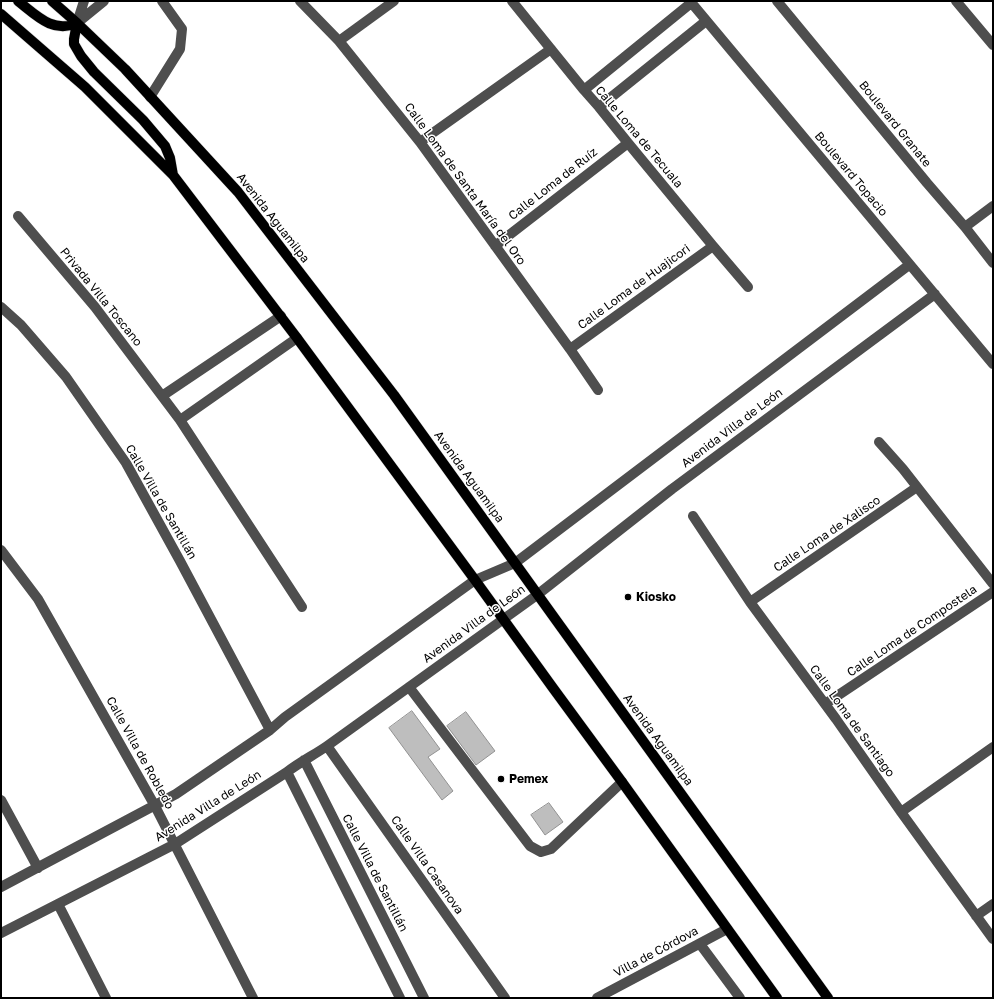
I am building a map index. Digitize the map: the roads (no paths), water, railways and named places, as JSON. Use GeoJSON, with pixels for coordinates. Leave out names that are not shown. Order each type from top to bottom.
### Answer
{"type":"FeatureCollection","features":[{"type":"Feature","properties":{"kind":"main road"},"geometry":{"type":"LineString","coordinates":[[18,1],[46,23],[54,26],[66,27],[77,24],[74,44],[81,56],[94,72],[143,120],[165,146],[170,158],[173,175]]}},
{"type":"Feature","properties":{"kind":"main road","name":"Avenida Aguamilpa"},"geometry":{"type":"LineString","coordinates":[[52,1],[125,69],[238,192],[394,395],[828,998]]}},
{"type":"Feature","properties":{"kind":"main road"},"geometry":{"type":"LineString","coordinates":[[1,14],[85,86],[173,175],[298,338],[622,782],[777,998]]}},
{"type":"Feature","properties":{"kind":"main road"},"geometry":{"type":"LineString","coordinates":[[820,987],[825,998]]}},
{"type":"Feature","properties":{"kind":"street"},"geometry":{"type":"LineString","coordinates":[[77,24],[84,1]]}},
{"type":"Feature","properties":{"kind":"street"},"geometry":{"type":"LineString","coordinates":[[77,24],[104,1]]}},
{"type":"Feature","properties":{"kind":"street"},"geometry":{"type":"LineString","coordinates":[[150,97],[180,49],[181,43],[182,29],[162,1]]}},
{"type":"Feature","properties":{"kind":"street","name":"Calle Loma de Santa María del Oro"},"geometry":{"type":"LineString","coordinates":[[300,1],[339,41],[420,142],[598,390]]}},
{"type":"Feature","properties":{"kind":"street"},"geometry":{"type":"LineString","coordinates":[[339,41],[394,1]]}},
{"type":"Feature","properties":{"kind":"street","name":"Calle Loma de Tecuala"},"geometry":{"type":"LineString","coordinates":[[512,1],[748,287]]}},
{"type":"Feature","properties":{"kind":"street","name":"Boulevard Granate"},"geometry":{"type":"LineString","coordinates":[[777,1],[992,260]]}},
{"type":"Feature","properties":{"kind":"street"},"geometry":{"type":"LineString","coordinates":[[956,1],[993,45]]}},
{"type":"Feature","properties":{"kind":"street"},"geometry":{"type":"LineString","coordinates":[[584,90],[690,2]]}},
{"type":"Feature","properties":{"kind":"street","name":"Boulevard Topacio"},"geometry":{"type":"LineString","coordinates":[[690,2],[993,364]]}},
{"type":"Feature","properties":{"kind":"street"},"geometry":{"type":"LineString","coordinates":[[599,107],[706,21]]}},
{"type":"Feature","properties":{"kind":"street"},"geometry":{"type":"LineString","coordinates":[[420,142],[551,49]]}},
{"type":"Feature","properties":{"kind":"street","name":"Calle Loma de Ruíz"},"geometry":{"type":"LineString","coordinates":[[495,246],[628,143]]}},
{"type":"Feature","properties":{"kind":"street"},"geometry":{"type":"LineString","coordinates":[[965,227],[993,206]]}},
{"type":"Feature","properties":{"kind":"street","name":"Privada Villa Toscano"},"geometry":{"type":"LineString","coordinates":[[18,216],[95,307],[180,420],[302,607]]}},
{"type":"Feature","properties":{"kind":"street","name":"Calle Loma de Huajicori"},"geometry":{"type":"LineString","coordinates":[[570,349],[713,246]]}},
{"type":"Feature","properties":{"kind":"street","name":"Avenida Villa de León"},"geometry":{"type":"LineString","coordinates":[[1,887],[176,794],[270,730],[475,580],[515,563],[909,265]]}},
{"type":"Feature","properties":{"kind":"street","name":"Avenida Villa de León"},"geometry":{"type":"LineString","coordinates":[[1,933],[175,844],[327,746],[537,595],[672,489],[935,294]]}},
{"type":"Feature","properties":{"kind":"street","name":"Calle Villa de Santillán"},"geometry":{"type":"LineString","coordinates":[[1,307],[21,326],[66,377],[126,463],[270,730]]}},
{"type":"Feature","properties":{"kind":"street"},"geometry":{"type":"LineString","coordinates":[[162,396],[281,316]]}},
{"type":"Feature","properties":{"kind":"street"},"geometry":{"type":"LineString","coordinates":[[180,420],[298,338]]}},
{"type":"Feature","properties":{"kind":"street"},"geometry":{"type":"LineString","coordinates":[[879,442],[918,487],[993,584]]}},
{"type":"Feature","properties":{"kind":"street","name":"Calle Loma de Xalisco"},"geometry":{"type":"LineString","coordinates":[[750,602],[918,487]]}},
{"type":"Feature","properties":{"kind":"street","name":"Calle Loma de Santiago"},"geometry":{"type":"LineString","coordinates":[[693,516],[750,602],[836,719],[993,939]]}},
{"type":"Feature","properties":{"kind":"street","name":"Calle Villa de Robledo"},"geometry":{"type":"LineString","coordinates":[[1,550],[38,598],[155,806],[253,998]]}},
{"type":"Feature","properties":{"kind":"street","name":"Calle Loma de Compostela"},"geometry":{"type":"LineString","coordinates":[[824,704],[993,592]]}},
{"type":"Feature","properties":{"kind":"street"},"geometry":{"type":"LineString","coordinates":[[409,687],[530,846],[541,852],[551,849],[622,782]]}},
{"type":"Feature","properties":{"kind":"street","name":"Calle Villa Casanova"},"geometry":{"type":"LineString","coordinates":[[327,746],[505,998]]}},
{"type":"Feature","properties":{"kind":"street"},"geometry":{"type":"LineString","coordinates":[[901,812],[993,747]]}},
{"type":"Feature","properties":{"kind":"street","name":"Calle Villa de Santillán"},"geometry":{"type":"LineString","coordinates":[[304,760],[424,998]]}},
{"type":"Feature","properties":{"kind":"street"},"geometry":{"type":"LineString","coordinates":[[287,772],[400,998]]}},
{"type":"Feature","properties":{"kind":"street"},"geometry":{"type":"LineString","coordinates":[[1,800],[38,868]]}},
{"type":"Feature","properties":{"kind":"street"},"geometry":{"type":"LineString","coordinates":[[58,904],[106,998]]}},
{"type":"Feature","properties":{"kind":"street"},"geometry":{"type":"LineString","coordinates":[[976,916],[993,904]]}},
{"type":"Feature","properties":{"kind":"street","name":"Villa de Córdova"},"geometry":{"type":"LineString","coordinates":[[598,998],[727,929]]}},
{"type":"Feature","properties":{"kind":"street"},"geometry":{"type":"LineString","coordinates":[[700,944],[740,998]]}},
{"type":"Feature","properties":{"kind":"place","name":"Kiosko"},"geometry":{"type":"Point","coordinates":[628,597]}},
{"type":"Feature","properties":{"kind":"place","name":"Pemex"},"geometry":{"type":"Point","coordinates":[501,779]}}]}
